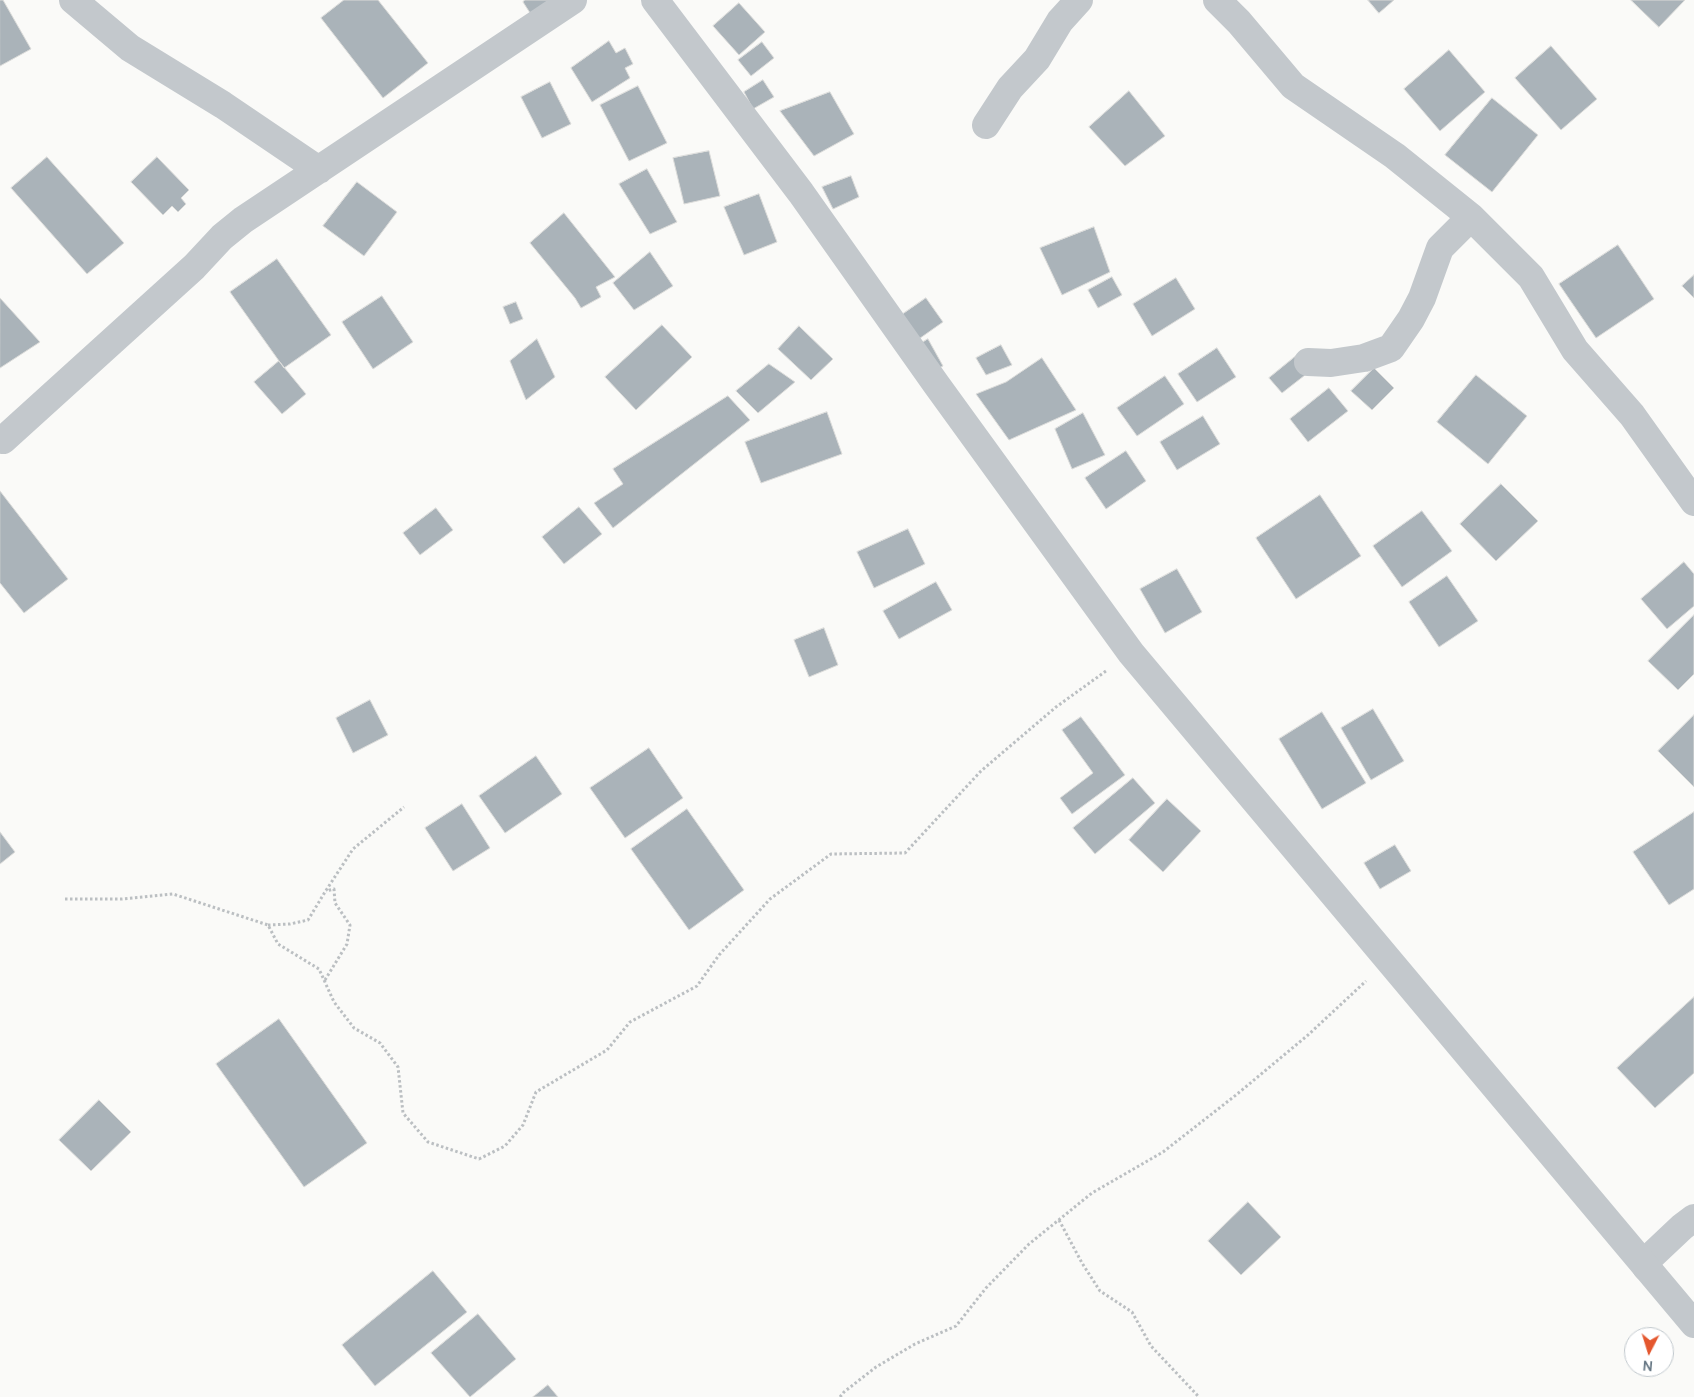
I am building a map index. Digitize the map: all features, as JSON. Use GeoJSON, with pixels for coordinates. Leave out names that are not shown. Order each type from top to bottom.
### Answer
{"type":"FeatureCollection","features":[{"type":"Feature","properties":{"kind":"street"},"geometry":{"type":"LineString","coordinates":[[73,0],[130,48],[224,105],[319,170]]}},
{"type":"Feature","properties":{"kind":"street"},"geometry":{"type":"LineString","coordinates":[[3,440],[194,267],[222,237],[243,220],[573,0]]}},
{"type":"Feature","properties":{"kind":"street"},"geometry":{"type":"LineString","coordinates":[[655,0],[801,193],[936,384],[1131,653],[1694,1324]]}},
{"type":"Feature","properties":{"kind":"street"},"geometry":{"type":"LineString","coordinates":[[986,125],[1010,88],[1037,59],[1060,22],[1079,0]]}},
{"type":"Feature","properties":{"kind":"street"},"geometry":{"type":"LineString","coordinates":[[1217,0],[1239,22],[1293,86],[1395,156],[1471,217],[1532,277],[1575,350],[1632,415],[1694,502]]}},
{"type":"Feature","properties":{"kind":"street"},"geometry":{"type":"LineString","coordinates":[[1308,362],[1331,363],[1364,358],[1391,348],[1411,320],[1422,298],[1440,248],[1471,217]]}},
{"type":"Feature","properties":{"kind":"street"},"geometry":{"type":"LineString","coordinates":[[1646,1267],[1647,1260],[1694,1218]]}},
{"type":"Feature","properties":{"kind":"path"},"geometry":{"type":"LineString","coordinates":[[268,925],[278,944],[319,969],[334,1002],[354,1028],[380,1042],[398,1067],[403,1112],[428,1142],[479,1159],[505,1146],[523,1125],[536,1092],[607,1050],[630,1022],[697,986],[719,955],[770,898],[831,854],[904,853],[981,771],[1056,706],[1131,653]]}},
{"type":"Feature","properties":{"kind":"path"},"geometry":{"type":"LineString","coordinates":[[65,899],[122,900],[173,894],[268,925],[290,924],[308,920],[353,850],[404,806]]}},
{"type":"Feature","properties":{"kind":"path"},"geometry":{"type":"LineString","coordinates":[[325,892],[334,889],[335,903],[350,925],[347,944],[325,981]]}},
{"type":"Feature","properties":{"kind":"path"},"geometry":{"type":"LineString","coordinates":[[840,1397],[876,1367],[915,1344],[956,1326],[986,1288],[1029,1244],[1092,1193],[1163,1152],[1236,1095],[1308,1035],[1388,960]]}},
{"type":"Feature","properties":{"kind":"path"},"geometry":{"type":"LineString","coordinates":[[1059,1220],[1082,1263],[1100,1291],[1132,1312],[1150,1346],[1200,1397]]}},
{"type":"Feature","properties":{"kind":"building"},"geometry":{"type":"Polygon","coordinates":[[[0,0],[3,0],[31,49],[0,66],[0,0]]]}},
{"type":"Feature","properties":{"kind":"building"},"geometry":{"type":"Polygon","coordinates":[[[344,0],[378,0],[428,63],[383,98],[321,18],[344,0]]]}},
{"type":"Feature","properties":{"kind":"building"},"geometry":{"type":"Polygon","coordinates":[[[525,0],[557,0],[532,16],[523,2],[525,0]]]}},
{"type":"Feature","properties":{"kind":"building"},"geometry":{"type":"Polygon","coordinates":[[[1368,0],[1394,0],[1379,13],[1368,0]]]}},
{"type":"Feature","properties":{"kind":"building"},"geometry":{"type":"Polygon","coordinates":[[[1631,0],[1685,0],[1659,27],[1631,0]]]}},
{"type":"Feature","properties":{"kind":"building"},"geometry":{"type":"Polygon","coordinates":[[[739,3],[765,32],[739,55],[713,26],[739,3]]]}},
{"type":"Feature","properties":{"kind":"building"},"geometry":{"type":"Polygon","coordinates":[[[609,41],[616,53],[625,48],[633,64],[625,68],[630,78],[592,102],[571,68],[609,41]]]}},
{"type":"Feature","properties":{"kind":"building"},"geometry":{"type":"Polygon","coordinates":[[[762,42],[774,58],[751,76],[738,60],[762,42]]]}},
{"type":"Feature","properties":{"kind":"building"},"geometry":{"type":"Polygon","coordinates":[[[1551,46],[1597,99],[1561,130],[1515,78],[1551,46]]]}},
{"type":"Feature","properties":{"kind":"building"},"geometry":{"type":"Polygon","coordinates":[[[1449,50],[1485,92],[1440,131],[1404,89],[1449,50]]]}},
{"type":"Feature","properties":{"kind":"building"},"geometry":{"type":"Polygon","coordinates":[[[763,80],[774,97],[753,109],[744,92],[763,80]]]}},
{"type":"Feature","properties":{"kind":"building"},"geometry":{"type":"Polygon","coordinates":[[[550,82],[571,124],[542,138],[521,97],[550,82]]]}},
{"type":"Feature","properties":{"kind":"building"},"geometry":{"type":"Polygon","coordinates":[[[638,86],[667,143],[629,161],[600,105],[638,86]]]}},
{"type":"Feature","properties":{"kind":"building"},"geometry":{"type":"Polygon","coordinates":[[[1129,91],[1165,136],[1125,166],[1089,127],[1129,91]]]}},
{"type":"Feature","properties":{"kind":"building"},"geometry":{"type":"Polygon","coordinates":[[[830,92],[854,134],[814,156],[780,111],[830,92]]]}},
{"type":"Feature","properties":{"kind":"building"},"geometry":{"type":"Polygon","coordinates":[[[1492,98],[1538,135],[1492,192],[1445,155],[1492,98]]]}},
{"type":"Feature","properties":{"kind":"building"},"geometry":{"type":"Polygon","coordinates":[[[709,151],[720,196],[684,204],[673,158],[709,151]]]}},
{"type":"Feature","properties":{"kind":"building"},"geometry":{"type":"Polygon","coordinates":[[[47,157],[124,243],[87,274],[11,188],[47,157]]]}},
{"type":"Feature","properties":{"kind":"building"},"geometry":{"type":"Polygon","coordinates":[[[157,157],[189,190],[181,198],[186,204],[178,212],[172,206],[163,215],[131,182],[157,157]]]}},
{"type":"Feature","properties":{"kind":"building"},"geometry":{"type":"Polygon","coordinates":[[[647,169],[677,222],[650,234],[619,184],[647,169]]]}},
{"type":"Feature","properties":{"kind":"building"},"geometry":{"type":"Polygon","coordinates":[[[851,176],[859,197],[833,209],[822,187],[851,176]]]}},
{"type":"Feature","properties":{"kind":"building"},"geometry":{"type":"Polygon","coordinates":[[[357,182],[397,212],[364,256],[323,226],[357,182]]]}},
{"type":"Feature","properties":{"kind":"building"},"geometry":{"type":"Polygon","coordinates":[[[759,194],[777,242],[744,255],[724,207],[759,194]]]}},
{"type":"Feature","properties":{"kind":"building"},"geometry":{"type":"Polygon","coordinates":[[[564,213],[615,277],[596,287],[601,297],[581,308],[530,243],[564,213]]]}},
{"type":"Feature","properties":{"kind":"building"},"geometry":{"type":"Polygon","coordinates":[[[1094,227],[1110,272],[1062,295],[1040,248],[1094,227]]]}},
{"type":"Feature","properties":{"kind":"building"},"geometry":{"type":"Polygon","coordinates":[[[1618,245],[1654,299],[1596,338],[1559,284],[1618,245]]]}},
{"type":"Feature","properties":{"kind":"building"},"geometry":{"type":"Polygon","coordinates":[[[650,252],[673,286],[634,310],[613,283],[650,252]]]}},
{"type":"Feature","properties":{"kind":"building"},"geometry":{"type":"Polygon","coordinates":[[[277,259],[331,335],[284,368],[230,292],[277,259]]]}},
{"type":"Feature","properties":{"kind":"building"},"geometry":{"type":"Polygon","coordinates":[[[1694,275],[1694,298],[1682,286],[1694,275]]]}},
{"type":"Feature","properties":{"kind":"building"},"geometry":{"type":"Polygon","coordinates":[[[1112,277],[1122,295],[1098,308],[1088,290],[1112,277]]]}},
{"type":"Feature","properties":{"kind":"building"},"geometry":{"type":"Polygon","coordinates":[[[1176,278],[1195,309],[1152,336],[1133,304],[1176,278]]]}},
{"type":"Feature","properties":{"kind":"building"},"geometry":{"type":"Polygon","coordinates":[[[382,296],[413,342],[373,369],[342,322],[382,296]]]}},
{"type":"Feature","properties":{"kind":"building"},"geometry":{"type":"Polygon","coordinates":[[[0,298],[40,342],[0,368],[0,298]]]}},
{"type":"Feature","properties":{"kind":"building"},"geometry":{"type":"Polygon","coordinates":[[[926,298],[943,322],[916,341],[900,316],[926,298]]]}},
{"type":"Feature","properties":{"kind":"building"},"geometry":{"type":"Polygon","coordinates":[[[516,302],[523,319],[510,324],[503,307],[516,302]]]}},
{"type":"Feature","properties":{"kind":"building"},"geometry":{"type":"Polygon","coordinates":[[[662,325],[692,357],[636,410],[605,377],[662,325]]]}},
{"type":"Feature","properties":{"kind":"building"},"geometry":{"type":"Polygon","coordinates":[[[799,326],[833,359],[811,380],[778,349],[799,326]]]}},
{"type":"Feature","properties":{"kind":"building"},"geometry":{"type":"Polygon","coordinates":[[[537,339],[555,377],[526,400],[510,361],[537,339]]]}},
{"type":"Feature","properties":{"kind":"building"},"geometry":{"type":"Polygon","coordinates":[[[928,339],[943,366],[929,373],[915,347],[928,339]]]}},
{"type":"Feature","properties":{"kind":"building"},"geometry":{"type":"Polygon","coordinates":[[[1001,345],[1012,365],[986,375],[976,358],[1001,345]]]}},
{"type":"Feature","properties":{"kind":"building"},"geometry":{"type":"Polygon","coordinates":[[[1217,348],[1236,377],[1197,402],[1178,374],[1217,348]]]}},
{"type":"Feature","properties":{"kind":"building"},"geometry":{"type":"Polygon","coordinates":[[[1296,356],[1309,372],[1282,393],[1269,378],[1296,356]]]}},
{"type":"Feature","properties":{"kind":"building"},"geometry":{"type":"Polygon","coordinates":[[[1042,358],[1076,410],[1009,440],[976,394],[1006,382],[1042,358]]]}},
{"type":"Feature","properties":{"kind":"building"},"geometry":{"type":"Polygon","coordinates":[[[279,361],[306,394],[282,414],[254,382],[279,361]]]}},
{"type":"Feature","properties":{"kind":"building"},"geometry":{"type":"Polygon","coordinates":[[[769,364],[795,382],[758,413],[736,391],[769,364]]]}},
{"type":"Feature","properties":{"kind":"building"},"geometry":{"type":"Polygon","coordinates":[[[1374,368],[1394,388],[1372,410],[1351,391],[1374,368]]]}},
{"type":"Feature","properties":{"kind":"building"},"geometry":{"type":"Polygon","coordinates":[[[1476,375],[1527,416],[1488,464],[1437,422],[1476,375]]]}},
{"type":"Feature","properties":{"kind":"building"},"geometry":{"type":"Polygon","coordinates":[[[1165,376],[1184,404],[1137,436],[1117,408],[1165,376]]]}},
{"type":"Feature","properties":{"kind":"building"},"geometry":{"type":"Polygon","coordinates":[[[1329,388],[1348,411],[1308,442],[1290,419],[1329,388]]]}},
{"type":"Feature","properties":{"kind":"building"},"geometry":{"type":"Polygon","coordinates":[[[728,396],[750,420],[613,528],[594,503],[623,484],[613,469],[728,396]]]}},
{"type":"Feature","properties":{"kind":"building"},"geometry":{"type":"Polygon","coordinates":[[[827,412],[842,454],[761,483],[745,442],[827,412]]]}},
{"type":"Feature","properties":{"kind":"building"},"geometry":{"type":"Polygon","coordinates":[[[1083,413],[1105,455],[1072,469],[1055,429],[1083,413]]]}},
{"type":"Feature","properties":{"kind":"building"},"geometry":{"type":"Polygon","coordinates":[[[1203,416],[1220,444],[1177,470],[1160,442],[1203,416]]]}},
{"type":"Feature","properties":{"kind":"building"},"geometry":{"type":"Polygon","coordinates":[[[1126,451],[1146,481],[1106,509],[1085,478],[1126,451]]]}},
{"type":"Feature","properties":{"kind":"building"},"geometry":{"type":"Polygon","coordinates":[[[1501,484],[1538,521],[1496,561],[1460,524],[1501,484]]]}},
{"type":"Feature","properties":{"kind":"building"},"geometry":{"type":"Polygon","coordinates":[[[0,491],[68,579],[24,613],[0,583],[0,491]]]}},
{"type":"Feature","properties":{"kind":"building"},"geometry":{"type":"Polygon","coordinates":[[[1320,495],[1361,556],[1296,599],[1256,538],[1320,495]]]}},
{"type":"Feature","properties":{"kind":"building"},"geometry":{"type":"Polygon","coordinates":[[[579,507],[602,534],[564,564],[542,537],[579,507]]]}},
{"type":"Feature","properties":{"kind":"building"},"geometry":{"type":"Polygon","coordinates":[[[436,508],[453,530],[420,555],[403,533],[436,508]]]}},
{"type":"Feature","properties":{"kind":"building"},"geometry":{"type":"Polygon","coordinates":[[[1422,511],[1452,551],[1402,587],[1373,546],[1422,511]]]}},
{"type":"Feature","properties":{"kind":"building"},"geometry":{"type":"Polygon","coordinates":[[[908,529],[925,564],[874,588],[857,552],[908,529]]]}},
{"type":"Feature","properties":{"kind":"building"},"geometry":{"type":"Polygon","coordinates":[[[1684,562],[1694,574],[1694,606],[1667,629],[1641,599],[1684,562]]]}},
{"type":"Feature","properties":{"kind":"building"},"geometry":{"type":"Polygon","coordinates":[[[1177,569],[1202,612],[1165,633],[1140,589],[1177,569]]]}},
{"type":"Feature","properties":{"kind":"building"},"geometry":{"type":"Polygon","coordinates":[[[1447,576],[1478,621],[1439,647],[1409,602],[1447,576]]]}},
{"type":"Feature","properties":{"kind":"building"},"geometry":{"type":"Polygon","coordinates":[[[936,582],[952,610],[899,639],[883,611],[936,582]]]}},
{"type":"Feature","properties":{"kind":"building"},"geometry":{"type":"Polygon","coordinates":[[[1694,615],[1694,674],[1678,690],[1648,661],[1694,615]]]}},
{"type":"Feature","properties":{"kind":"building"},"geometry":{"type":"Polygon","coordinates":[[[824,628],[838,665],[809,677],[794,640],[824,628]]]}},
{"type":"Feature","properties":{"kind":"building"},"geometry":{"type":"Polygon","coordinates":[[[370,700],[388,735],[353,753],[336,718],[370,700]]]}},
{"type":"Feature","properties":{"kind":"building"},"geometry":{"type":"Polygon","coordinates":[[[1373,709],[1404,761],[1371,780],[1341,728],[1373,709]]]}},
{"type":"Feature","properties":{"kind":"building"},"geometry":{"type":"Polygon","coordinates":[[[1322,712],[1366,783],[1322,809],[1279,739],[1322,712]]]}},
{"type":"Feature","properties":{"kind":"building"},"geometry":{"type":"Polygon","coordinates":[[[1694,715],[1694,787],[1658,751],[1694,715]]]}},
{"type":"Feature","properties":{"kind":"building"},"geometry":{"type":"Polygon","coordinates":[[[1081,717],[1125,775],[1072,814],[1060,798],[1093,773],[1062,730],[1081,717]]]}},
{"type":"Feature","properties":{"kind":"building"},"geometry":{"type":"Polygon","coordinates":[[[649,748],[683,798],[625,838],[590,788],[649,748]]]}},
{"type":"Feature","properties":{"kind":"building"},"geometry":{"type":"Polygon","coordinates":[[[536,756],[562,794],[505,833],[479,796],[536,756]]]}},
{"type":"Feature","properties":{"kind":"building"},"geometry":{"type":"Polygon","coordinates":[[[1133,778],[1155,803],[1095,854],[1073,828],[1133,778]]]}},
{"type":"Feature","properties":{"kind":"building"},"geometry":{"type":"Polygon","coordinates":[[[1167,799],[1201,831],[1163,872],[1129,840],[1167,799]]]}},
{"type":"Feature","properties":{"kind":"building"},"geometry":{"type":"Polygon","coordinates":[[[462,804],[490,848],[453,871],[425,828],[462,804]]]}},
{"type":"Feature","properties":{"kind":"building"},"geometry":{"type":"Polygon","coordinates":[[[687,809],[744,890],[689,930],[631,849],[687,809]]]}},
{"type":"Feature","properties":{"kind":"building"},"geometry":{"type":"Polygon","coordinates":[[[1694,812],[1694,889],[1669,905],[1633,852],[1694,812]]]}},
{"type":"Feature","properties":{"kind":"building"},"geometry":{"type":"Polygon","coordinates":[[[0,832],[15,852],[0,864],[0,832]]]}},
{"type":"Feature","properties":{"kind":"building"},"geometry":{"type":"Polygon","coordinates":[[[1395,845],[1411,871],[1380,889],[1364,863],[1395,845]]]}},
{"type":"Feature","properties":{"kind":"building"},"geometry":{"type":"Polygon","coordinates":[[[1694,997],[1694,1073],[1655,1108],[1617,1068],[1694,997]]]}},
{"type":"Feature","properties":{"kind":"building"},"geometry":{"type":"Polygon","coordinates":[[[279,1019],[367,1143],[304,1187],[216,1064],[279,1019]]]}},
{"type":"Feature","properties":{"kind":"building"},"geometry":{"type":"Polygon","coordinates":[[[99,1100],[131,1132],[91,1171],[59,1140],[99,1100]]]}},
{"type":"Feature","properties":{"kind":"building"},"geometry":{"type":"Polygon","coordinates":[[[1248,1202],[1281,1237],[1241,1275],[1208,1241],[1248,1202]]]}},
{"type":"Feature","properties":{"kind":"building"},"geometry":{"type":"Polygon","coordinates":[[[433,1271],[467,1312],[375,1386],[342,1345],[433,1271]]]}},
{"type":"Feature","properties":{"kind":"building"},"geometry":{"type":"Polygon","coordinates":[[[478,1314],[516,1359],[470,1397],[431,1353],[478,1314]]]}},
{"type":"Feature","properties":{"kind":"building"},"geometry":{"type":"Polygon","coordinates":[[[548,1385],[558,1397],[533,1397],[548,1385]]]}}]}
